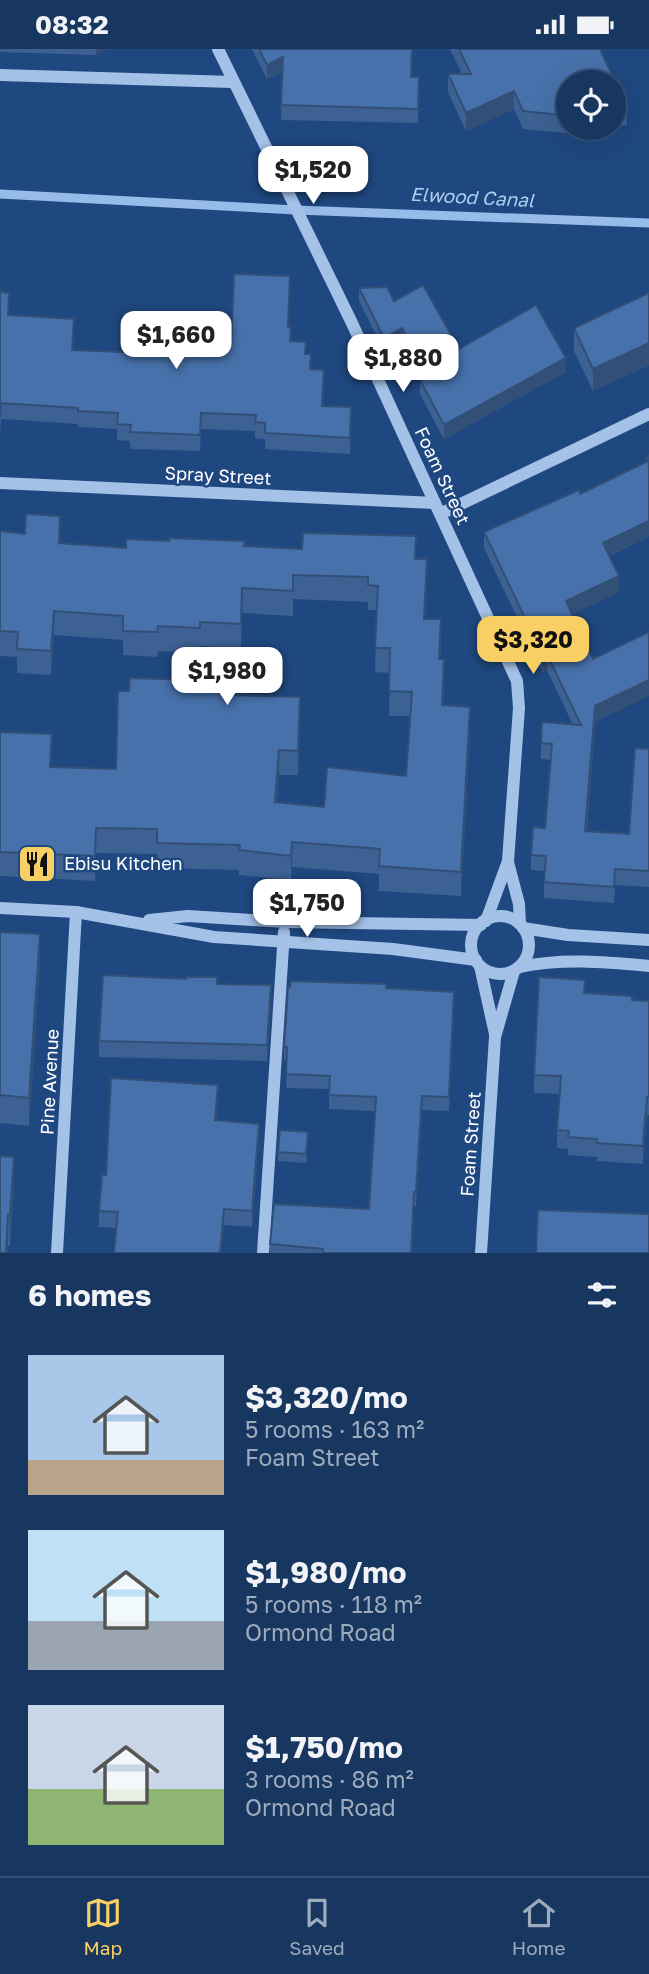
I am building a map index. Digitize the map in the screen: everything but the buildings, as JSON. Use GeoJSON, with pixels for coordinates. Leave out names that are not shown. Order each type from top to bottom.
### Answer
{"type":"FeatureCollection","features":[{"type":"Feature","properties":{"kind":"street","name":"Foam Street"},"geometry":{"type":"LineString","coordinates":[[218,49],[351,321],[517,681],[519,708],[508,861],[483,923]]}},
{"type":"Feature","properties":{"kind":"street"},"geometry":{"type":"LineString","coordinates":[[0,75],[233,82]]}},
{"type":"Feature","properties":{"kind":"street","name":"Spray Street"},"geometry":{"type":"LineString","coordinates":[[0,483],[437,508],[649,414]]}},
{"type":"Feature","properties":{"kind":"street","name":"Foam Street"},"geometry":{"type":"LineString","coordinates":[[508,861],[519,904],[521,926]]}},
{"type":"Feature","properties":{"kind":"street"},"geometry":{"type":"LineString","coordinates":[[0,908],[76,912],[214,937],[394,949],[478,963],[496,974],[545,962],[575,960],[649,966]]}},
{"type":"Feature","properties":{"kind":"street","name":"Pine Avenue"},"geometry":{"type":"LineString","coordinates":[[57,1253],[76,912]]}},
{"type":"Feature","properties":{"kind":"street"},"geometry":{"type":"LineString","coordinates":[[131,922],[188,916],[285,922],[483,923],[504,917],[521,926],[568,935],[649,940]]}},
{"type":"Feature","properties":{"kind":"street"},"geometry":{"type":"LineString","coordinates":[[263,1253],[285,922]]}},
{"type":"Feature","properties":{"kind":"street"},"geometry":{"type":"LineString","coordinates":[[478,963],[472,942],[483,923]]}},
{"type":"Feature","properties":{"kind":"street"},"geometry":{"type":"LineString","coordinates":[[517,969],[528,952],[527,935],[521,926]]}},
{"type":"Feature","properties":{"kind":"street","name":"Foam Street"},"geometry":{"type":"LineString","coordinates":[[478,963],[495,1037]]}},
{"type":"Feature","properties":{"kind":"street","name":"Foam Street"},"geometry":{"type":"LineString","coordinates":[[481,1253],[495,1037],[517,969]]}},
{"type":"Feature","properties":{"kind":"waterway","name":"Elwood Canal"},"geometry":{"type":"LineString","coordinates":[[0,194],[296,210],[649,223]]}},
{"type":"Feature","properties":{"kind":"place","name":"Ebisu Kitchen"},"geometry":{"type":"Point","coordinates":[37,864]}}]}
